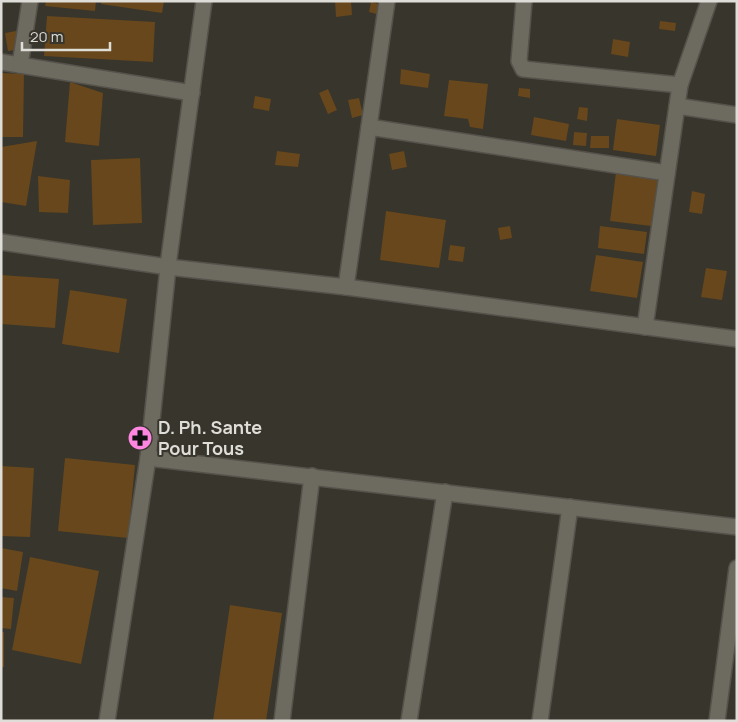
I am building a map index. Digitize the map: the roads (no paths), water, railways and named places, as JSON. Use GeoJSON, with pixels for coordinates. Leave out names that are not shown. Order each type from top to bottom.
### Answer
{"type":"FeatureCollection","features":[{"type":"Feature","properties":{"kind":"street"},"geometry":{"type":"LineString","coordinates":[[20,65],[30,1]]}},
{"type":"Feature","properties":{"kind":"street"},"geometry":{"type":"LineString","coordinates":[[107,721],[148,458],[168,267],[204,1]]}},
{"type":"Feature","properties":{"kind":"street"},"geometry":{"type":"LineString","coordinates":[[346,287],[387,1]]}},
{"type":"Feature","properties":{"kind":"street"},"geometry":{"type":"LineString","coordinates":[[524,1],[519,61],[523,69],[680,85]]}},
{"type":"Feature","properties":{"kind":"street"},"geometry":{"type":"LineString","coordinates":[[645,327],[680,85],[709,1]]}},
{"type":"Feature","properties":{"kind":"street"},"geometry":{"type":"LineString","coordinates":[[1,62],[192,93]]}},
{"type":"Feature","properties":{"kind":"street"},"geometry":{"type":"LineString","coordinates":[[677,106],[737,115]]}},
{"type":"Feature","properties":{"kind":"street"},"geometry":{"type":"LineString","coordinates":[[369,127],[667,173]]}},
{"type":"Feature","properties":{"kind":"street"},"geometry":{"type":"LineString","coordinates":[[1,242],[168,267],[346,287],[737,339]]}},
{"type":"Feature","properties":{"kind":"street"},"geometry":{"type":"LineString","coordinates":[[148,458],[737,527]]}},
{"type":"Feature","properties":{"kind":"street"},"geometry":{"type":"LineString","coordinates":[[282,721],[312,476]]}},
{"type":"Feature","properties":{"kind":"street"},"geometry":{"type":"LineString","coordinates":[[409,721],[445,492]]}},
{"type":"Feature","properties":{"kind":"street"},"geometry":{"type":"LineString","coordinates":[[540,721],[570,507]]}},
{"type":"Feature","properties":{"kind":"street"},"geometry":{"type":"LineString","coordinates":[[717,721],[737,568]]}},
{"type":"Feature","properties":{"kind":"place","name":"D. Ph. Sante Pour Tous"},"geometry":{"type":"Point","coordinates":[140,438]}}]}
